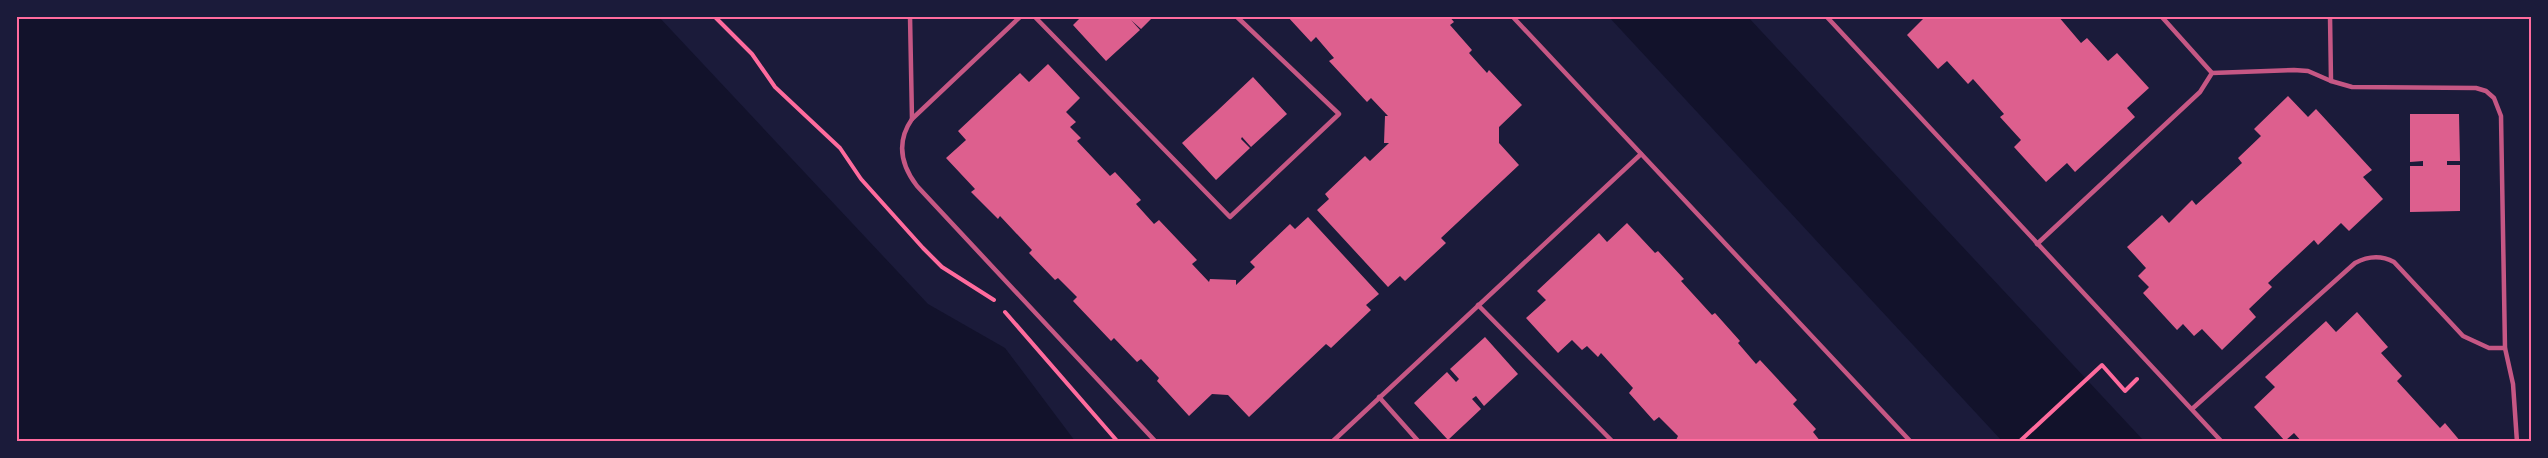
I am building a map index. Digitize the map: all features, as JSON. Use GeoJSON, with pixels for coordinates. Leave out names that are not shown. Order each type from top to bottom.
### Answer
{"type":"FeatureCollection","features":[{"type":"Feature","properties":{"kind":"lane"},"geometry":{"type":"LineString","coordinates":[[910,16],[912,119]]}},
{"type":"Feature","properties":{"kind":"lane"},"geometry":{"type":"LineString","coordinates":[[1021,16],[912,119],[903,136],[902,158],[911,178],[1156,441]]}},
{"type":"Feature","properties":{"kind":"lane"},"geometry":{"type":"LineString","coordinates":[[1034,16],[1230,217],[1339,114],[1236,16]]}},
{"type":"Feature","properties":{"kind":"lane"},"geometry":{"type":"LineString","coordinates":[[1512,16],[1911,441]]}},
{"type":"Feature","properties":{"kind":"lane"},"geometry":{"type":"LineString","coordinates":[[1827,16],[2222,441]]}},
{"type":"Feature","properties":{"kind":"lane"},"geometry":{"type":"LineString","coordinates":[[2161,16],[2212,73]]}},
{"type":"Feature","properties":{"kind":"lane"},"geometry":{"type":"LineString","coordinates":[[2330,16],[2331,81]]}},
{"type":"Feature","properties":{"kind":"lane"},"geometry":{"type":"LineString","coordinates":[[2212,73],[2308,71],[2331,81],[2364,88],[2476,88],[2486,91],[2494,98],[2501,116],[2505,348],[2513,384],[2517,441]]}},
{"type":"Feature","properties":{"kind":"lane"},"geometry":{"type":"LineString","coordinates":[[2037,244],[2200,92],[2212,73]]}},
{"type":"Feature","properties":{"kind":"lane"},"geometry":{"type":"LineString","coordinates":[[1332,441],[1641,154]]}},
{"type":"Feature","properties":{"kind":"lane"},"geometry":{"type":"LineString","coordinates":[[2192,410],[2355,263],[2370,257],[2394,262],[2463,336],[2489,348],[2505,348]]}},
{"type":"Feature","properties":{"kind":"lane"},"geometry":{"type":"LineString","coordinates":[[1478,304],[1613,441]]}},
{"type":"Feature","properties":{"kind":"lane"},"geometry":{"type":"LineString","coordinates":[[1379,397],[1419,441]]}},
{"type":"Feature","properties":{"kind":"path"},"geometry":{"type":"LineString","coordinates":[[714,16],[752,54],[775,87],[840,148],[861,179],[923,248],[942,267],[991,297],[1118,441]]}},
{"type":"Feature","properties":{"kind":"path"},"geometry":{"type":"LineString","coordinates":[[2019,441],[2102,364],[2125,391]]}},
{"type":"Feature","properties":{"kind":"shaded area"},"geometry":{"type":"Polygon","coordinates":[[[16,17],[659,17],[928,304],[1005,348],[1075,441],[17,441],[16,17]]]}},
{"type":"Feature","properties":{"kind":"shaded area"},"geometry":{"type":"Polygon","coordinates":[[[1609,17],[1748,17],[2144,441],[2002,441],[1609,17]]]}},
{"type":"Feature","properties":{"kind":"building"},"geometry":{"type":"Polygon","coordinates":[[[1082,16],[1154,16],[1141,29],[1131,20],[1140,30],[1106,61],[1073,25],[1082,16]]]}},
{"type":"Feature","properties":{"kind":"building"},"geometry":{"type":"Polygon","coordinates":[[[1287,16],[1449,16],[1454,22],[1450,25],[1472,50],[1469,53],[1487,73],[1489,70],[1522,105],[1499,127],[1499,143],[1519,165],[1441,238],[1446,243],[1405,281],[1400,276],[1388,287],[1317,210],[1329,199],[1325,194],[1365,156],[1370,161],[1389,143],[1384,143],[1385,116],[1388,116],[1371,98],[1367,102],[1329,61],[1334,58],[1316,37],[1311,42],[1287,16]]]}},
{"type":"Feature","properties":{"kind":"building"},"geometry":{"type":"Polygon","coordinates":[[[1926,16],[2058,16],[2081,43],[2087,38],[2108,61],[2117,53],[2149,88],[2127,108],[2135,117],[2075,172],[2067,163],[2046,182],[2014,147],[2021,140],[2000,117],[2004,114],[1973,79],[1968,84],[1947,61],[1938,69],[1907,35],[1926,16]]]}},
{"type":"Feature","properties":{"kind":"building"},"geometry":{"type":"Polygon","coordinates":[[[1048,64],[1080,98],[1066,112],[1076,122],[1070,127],[1081,138],[1077,141],[1110,176],[1115,172],[1141,200],[1136,204],[1154,224],[1159,220],[1197,260],[1192,264],[1209,282],[1210,279],[1236,280],[1236,285],[1255,267],[1250,262],[1290,224],[1295,229],[1308,217],[1379,294],[1366,305],[1371,310],[1331,348],[1326,344],[1249,417],[1228,395],[1212,394],[1189,416],[1157,381],[1159,378],[1141,359],[1137,362],[1114,338],[1111,341],[1073,301],[1077,297],[1058,278],[1055,280],[1029,253],[1032,250],[1000,216],[998,219],[971,192],[975,189],[946,158],[966,140],[958,131],[1020,73],[1029,82],[1048,64]]]}},
{"type":"Feature","properties":{"kind":"building"},"geometry":{"type":"Polygon","coordinates":[[[1253,77],[1287,114],[1251,147],[1242,137],[1241,139],[1250,148],[1216,180],[1182,143],[1253,77]]]}},
{"type":"Feature","properties":{"kind":"building"},"geometry":{"type":"Polygon","coordinates":[[[2288,96],[2308,117],[2316,109],[2372,170],[2363,177],[2383,199],[2349,231],[2341,223],[2318,245],[2314,240],[2268,283],[2272,287],[2249,309],[2256,317],[2222,350],[2202,329],[2194,336],[2183,324],[2177,330],[2143,293],[2149,287],[2138,276],[2146,268],[2127,247],[2162,215],[2169,223],[2192,200],[2196,205],[2242,163],[2238,158],[2261,136],[2254,129],[2288,96]]]}},
{"type":"Feature","properties":{"kind":"building"},"geometry":{"type":"Polygon","coordinates":[[[2410,114],[2459,114],[2460,161],[2447,161],[2447,165],[2460,165],[2460,211],[2410,212],[2410,166],[2423,166],[2423,161],[2410,162],[2410,114]]]}},
{"type":"Feature","properties":{"kind":"building"},"geometry":{"type":"Polygon","coordinates":[[[1627,223],[1684,279],[1681,281],[1712,315],[1715,313],[1740,341],[1738,343],[1756,364],[1760,360],[1797,400],[1793,404],[1816,429],[1813,432],[1821,442],[1675,442],[1678,436],[1659,417],[1654,421],[1629,393],[1633,388],[1601,353],[1598,357],[1587,346],[1582,350],[1572,340],[1558,353],[1526,318],[1546,300],[1537,291],[1599,233],[1607,242],[1627,223]]]}},
{"type":"Feature","properties":{"kind":"building"},"geometry":{"type":"Polygon","coordinates":[[[2357,312],[2388,347],[2381,353],[2402,376],[2397,381],[2440,428],[2445,423],[2461,442],[2302,442],[2294,433],[2285,441],[2254,407],[2275,387],[2265,377],[2326,321],[2336,332],[2357,312]]]}},
{"type":"Feature","properties":{"kind":"building"},"geometry":{"type":"Polygon","coordinates":[[[1485,337],[1518,374],[1484,406],[1476,396],[1472,399],[1481,409],[1448,440],[1414,403],[1447,372],[1456,382],[1459,379],[1450,369],[1485,337]]]}}]}
